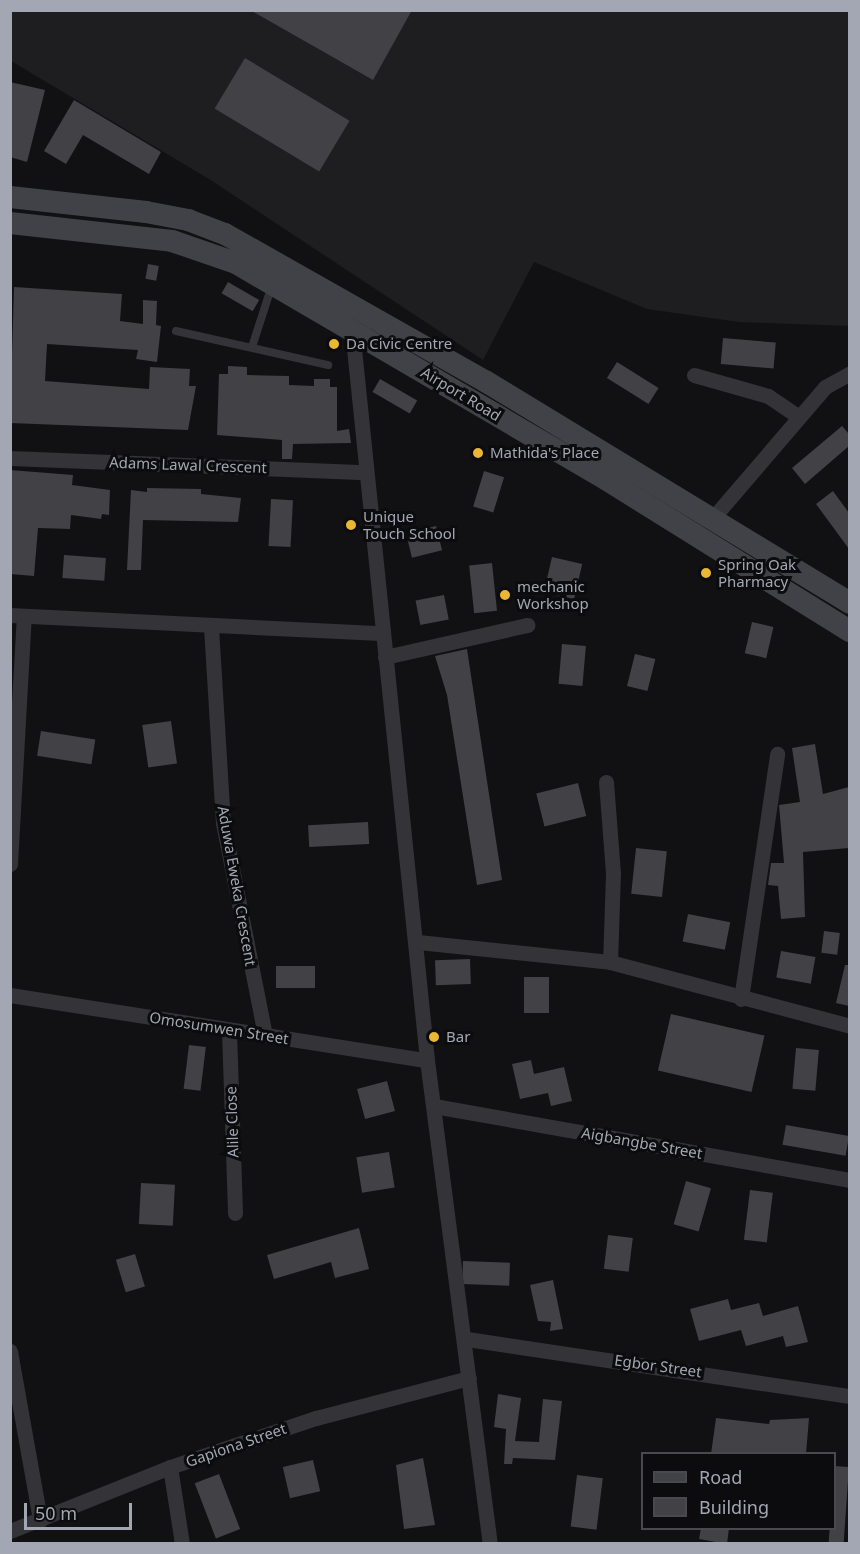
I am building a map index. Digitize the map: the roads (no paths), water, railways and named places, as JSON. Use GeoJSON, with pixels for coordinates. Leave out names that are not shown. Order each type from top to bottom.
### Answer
{"type":"FeatureCollection","features":[{"type":"Feature","properties":{"kind":"main road","name":"Airport Road"},"geometry":{"type":"LineString","coordinates":[[10,197],[146,212],[188,220],[225,234],[613,472],[849,631]]}},
{"type":"Feature","properties":{"kind":"main road","name":"Airport Road"},"geometry":{"type":"LineString","coordinates":[[10,223],[172,241],[236,263],[613,472],[712,519],[849,603]]}},
{"type":"Feature","properties":{"kind":"street"},"geometry":{"type":"LineString","coordinates":[[352,329],[381,633],[418,942],[427,1060],[467,1339],[469,1378],[491,1543]]}},
{"type":"Feature","properties":{"kind":"street"},"geometry":{"type":"LineString","coordinates":[[712,519],[834,379],[849,373]]}},
{"type":"Feature","properties":{"kind":"street"},"geometry":{"type":"LineString","coordinates":[[694,375],[768,396],[800,417]]}},
{"type":"Feature","properties":{"kind":"street","name":"Adams Lawal Crescent"},"geometry":{"type":"LineString","coordinates":[[10,458],[365,472]]}},
{"type":"Feature","properties":{"kind":"street"},"geometry":{"type":"LineString","coordinates":[[10,864],[17,616],[211,627],[381,633]]}},
{"type":"Feature","properties":{"kind":"street"},"geometry":{"type":"LineString","coordinates":[[385,657],[526,625]]}},
{"type":"Feature","properties":{"kind":"street","name":"Aduwa Eweka Crescent"},"geometry":{"type":"LineString","coordinates":[[211,627],[223,823],[266,1035]]}},
{"type":"Feature","properties":{"kind":"street"},"geometry":{"type":"LineString","coordinates":[[741,999],[777,754]]}},
{"type":"Feature","properties":{"kind":"street"},"geometry":{"type":"LineString","coordinates":[[606,782],[613,873],[610,962]]}},
{"type":"Feature","properties":{"kind":"street"},"geometry":{"type":"LineString","coordinates":[[418,942],[610,962],[741,999],[849,1026]]}},
{"type":"Feature","properties":{"kind":"street","name":"Omosumwen Street"},"geometry":{"type":"LineString","coordinates":[[10,994],[229,1031],[427,1060]]}},
{"type":"Feature","properties":{"kind":"street","name":"Alile Close"},"geometry":{"type":"LineString","coordinates":[[229,1031],[235,1213]]}},
{"type":"Feature","properties":{"kind":"street","name":"Aigbangbe Street"},"geometry":{"type":"LineString","coordinates":[[434,1106],[849,1180]]}},
{"type":"Feature","properties":{"kind":"street","name":"Egbor Street"},"geometry":{"type":"LineString","coordinates":[[467,1339],[849,1396]]}},
{"type":"Feature","properties":{"kind":"street"},"geometry":{"type":"LineString","coordinates":[[10,1351],[40,1520]]}},
{"type":"Feature","properties":{"kind":"street","name":"Gapiona Street"},"geometry":{"type":"LineString","coordinates":[[10,1531],[170,1467],[316,1418],[469,1378]]}},
{"type":"Feature","properties":{"kind":"street"},"geometry":{"type":"LineString","coordinates":[[170,1467],[182,1544]]}},
{"type":"Feature","properties":{"kind":"lane"},"geometry":{"type":"LineString","coordinates":[[252,347],[272,284]]}},
{"type":"Feature","properties":{"kind":"lane"},"geometry":{"type":"LineString","coordinates":[[176,331],[328,365]]}},
{"type":"Feature","properties":{"kind":"place","name":"Da Civic Centre"},"geometry":{"type":"Point","coordinates":[334,344]}},
{"type":"Feature","properties":{"kind":"place","name":"Mathida's Place"},"geometry":{"type":"Point","coordinates":[478,453]}},
{"type":"Feature","properties":{"kind":"place","name":"Unique Touch School"},"geometry":{"type":"Point","coordinates":[351,525]}},
{"type":"Feature","properties":{"kind":"place","name":"Spring Oak Pharmacy"},"geometry":{"type":"Point","coordinates":[706,573]}},
{"type":"Feature","properties":{"kind":"place","name":"mechanic Workshop"},"geometry":{"type":"Point","coordinates":[505,595]}},
{"type":"Feature","properties":{"kind":"place","name":"Bar"},"geometry":{"type":"Point","coordinates":[434,1037]}}]}
